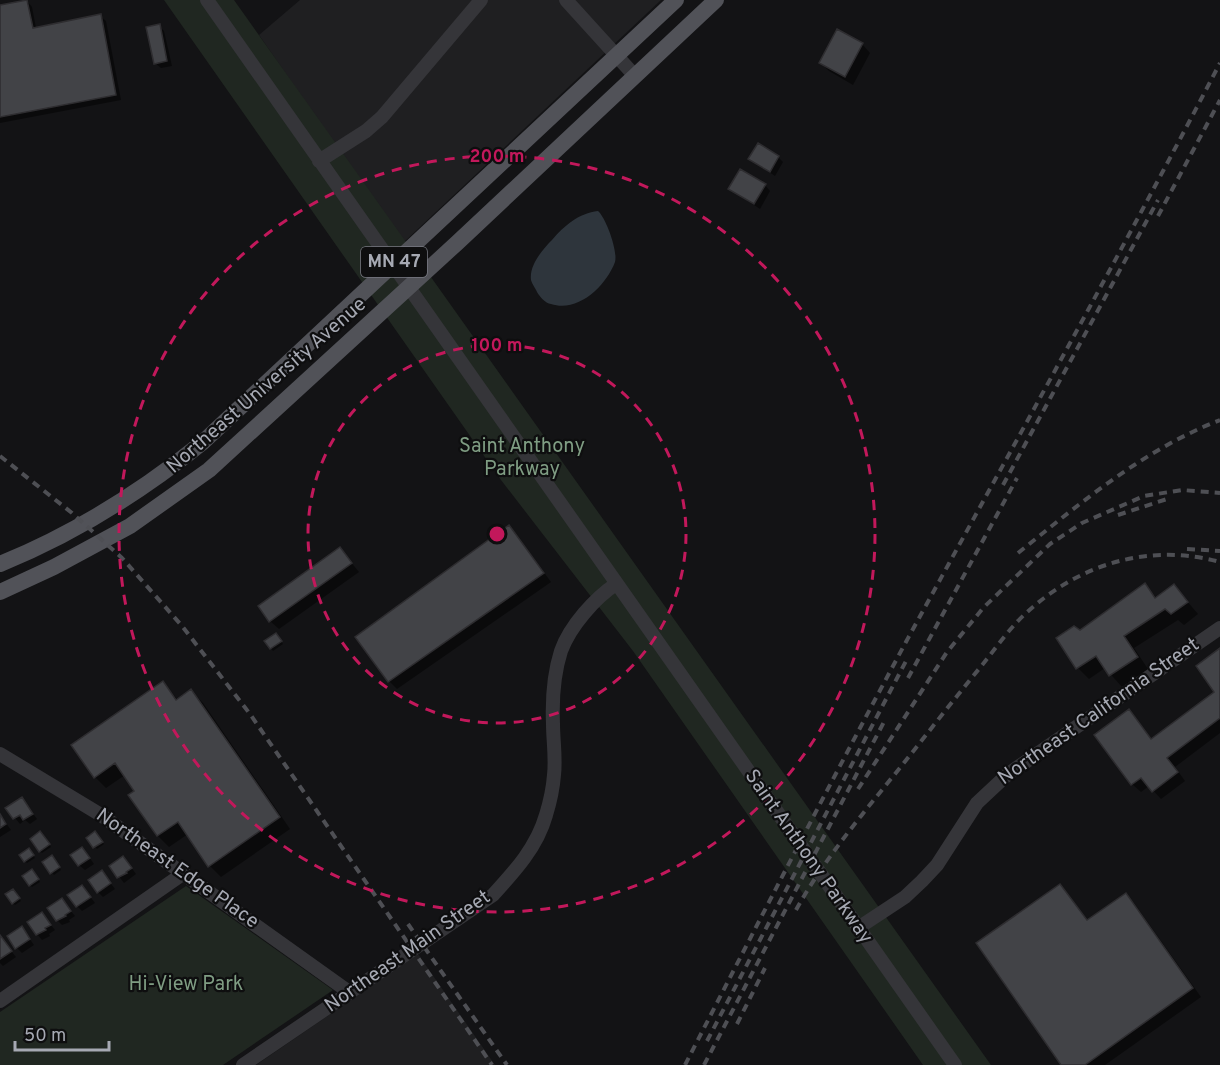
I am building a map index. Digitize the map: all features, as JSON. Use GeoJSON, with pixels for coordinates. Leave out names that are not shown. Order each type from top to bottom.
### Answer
{"type":"FeatureCollection","features":[{"type":"Feature","properties":{"kind":"main road","name":"Northeast University Avenue"},"geometry":{"type":"LineString","coordinates":[[0,564],[35,549],[112,508],[172,467],[218,428],[676,0]]}},
{"type":"Feature","properties":{"kind":"main road","name":"Northeast University Avenue"},"geometry":{"type":"LineString","coordinates":[[0,592],[54,567],[130,526],[209,470],[269,417],[716,0]]}},
{"type":"Feature","properties":{"kind":"street","name":"Saint Anthony Parkway"},"geometry":{"type":"LineString","coordinates":[[207,0],[955,1065]]}},
{"type":"Feature","properties":{"kind":"street"},"geometry":{"type":"LineString","coordinates":[[319,161],[366,131],[382,117],[481,0]]}},
{"type":"Feature","properties":{"kind":"street"},"geometry":{"type":"LineString","coordinates":[[566,0],[635,76]]}},
{"type":"Feature","properties":{"kind":"street","name":"Northeast Main Street"},"geometry":{"type":"LineString","coordinates":[[243,1065],[493,895],[530,851],[546,817],[555,773],[554,686],[561,650],[580,617],[616,584]]}},
{"type":"Feature","properties":{"kind":"street","name":"Northeast California Street"},"geometry":{"type":"LineString","coordinates":[[858,928],[905,897],[922,881],[937,865],[977,803],[1008,774],[1220,628]]}},
{"type":"Feature","properties":{"kind":"street","name":"Northeast Edge Place"},"geometry":{"type":"LineString","coordinates":[[3,759],[101,815],[349,992]]}},
{"type":"Feature","properties":{"kind":"street"},"geometry":{"type":"LineString","coordinates":[[0,1001],[184,873]]}},
{"type":"Feature","properties":{"kind":"shaded area"},"geometry":{"type":"Polygon","coordinates":[[[300,0],[661,0],[403,243],[259,35],[300,0]]]}},
{"type":"Feature","properties":{"kind":"shaded area"},"geometry":{"type":"Polygon","coordinates":[[[598,211],[608,227],[615,250],[615,262],[611,271],[598,288],[581,301],[561,306],[543,300],[531,280],[532,269],[537,258],[567,225],[584,214],[598,211]]]}},
{"type":"Feature","properties":{"kind":"shaded area"},"geometry":{"type":"Polygon","coordinates":[[[418,954],[495,1065],[256,1065],[418,954]]]}},
{"type":"Feature","properties":{"kind":"green space","name":"Saint Anthony Parkway"},"geometry":{"type":"Polygon","coordinates":[[[164,0],[234,0],[991,1065],[923,1065],[633,651],[501,480],[164,0]]]}},
{"type":"Feature","properties":{"kind":"green space","name":"Hi-View Park"},"geometry":{"type":"Polygon","coordinates":[[[186,886],[333,990],[223,1065],[0,1065],[0,1012],[186,886]]]}},
{"type":"Feature","properties":{"kind":"building"},"geometry":{"type":"Polygon","coordinates":[[[27,0],[33,28],[101,14],[116,95],[0,117],[0,5],[27,0]]]}},
{"type":"Feature","properties":{"kind":"building"},"geometry":{"type":"Polygon","coordinates":[[[160,24],[167,61],[154,64],[146,27],[160,24]]]}},
{"type":"Feature","properties":{"kind":"building"},"geometry":{"type":"Polygon","coordinates":[[[837,29],[863,43],[845,77],[819,63],[837,29]]]}},
{"type":"Feature","properties":{"kind":"building"},"geometry":{"type":"Polygon","coordinates":[[[758,143],[779,156],[770,172],[748,159],[758,143]]]}},
{"type":"Feature","properties":{"kind":"building"},"geometry":{"type":"Polygon","coordinates":[[[740,169],[766,184],[754,204],[728,189],[740,169]]]}},
{"type":"Feature","properties":{"kind":"building"},"geometry":{"type":"Polygon","coordinates":[[[509,525],[544,573],[388,682],[355,637],[509,525]]]}},
{"type":"Feature","properties":{"kind":"building"},"geometry":{"type":"Polygon","coordinates":[[[340,547],[352,563],[269,622],[258,606],[340,547]]]}},
{"type":"Feature","properties":{"kind":"building"},"geometry":{"type":"Polygon","coordinates":[[[1145,583],[1155,598],[1174,584],[1188,602],[1171,614],[1165,609],[1124,636],[1138,657],[1109,676],[1096,656],[1076,669],[1056,638],[1074,626],[1080,630],[1145,583]]]}},
{"type":"Feature","properties":{"kind":"building"},"geometry":{"type":"Polygon","coordinates":[[[276,633],[282,641],[270,649],[264,641],[276,633]]]}},
{"type":"Feature","properties":{"kind":"building"},"geometry":{"type":"Polygon","coordinates":[[[1220,648],[1220,718],[1167,758],[1178,772],[1152,792],[1141,778],[1131,785],[1094,735],[1129,709],[1151,739],[1214,692],[1196,666],[1220,648]]]}},
{"type":"Feature","properties":{"kind":"building"},"geometry":{"type":"Polygon","coordinates":[[[163,681],[176,700],[191,689],[280,817],[208,867],[178,822],[157,836],[128,795],[134,791],[115,763],[94,778],[71,745],[163,681]]]}},
{"type":"Feature","properties":{"kind":"building"},"geometry":{"type":"Polygon","coordinates":[[[22,797],[33,814],[23,820],[20,815],[13,819],[5,808],[22,797]]]}},
{"type":"Feature","properties":{"kind":"building"},"geometry":{"type":"Polygon","coordinates":[[[0,814],[6,824],[0,828],[0,814]]]}},
{"type":"Feature","properties":{"kind":"building"},"geometry":{"type":"Polygon","coordinates":[[[40,831],[50,844],[39,852],[30,839],[40,831]]]}},
{"type":"Feature","properties":{"kind":"building"},"geometry":{"type":"Polygon","coordinates":[[[95,831],[103,842],[93,848],[86,838],[95,831]]]}},
{"type":"Feature","properties":{"kind":"building"},"geometry":{"type":"Polygon","coordinates":[[[82,847],[90,858],[78,866],[70,855],[82,847]]]}},
{"type":"Feature","properties":{"kind":"building"},"geometry":{"type":"Polygon","coordinates":[[[29,848],[34,855],[24,862],[19,855],[29,848]]]}},
{"type":"Feature","properties":{"kind":"building"},"geometry":{"type":"Polygon","coordinates":[[[52,855],[60,867],[50,874],[42,862],[52,855]]]}},
{"type":"Feature","properties":{"kind":"building"},"geometry":{"type":"Polygon","coordinates":[[[123,856],[132,868],[117,878],[109,866],[123,856]]]}},
{"type":"Feature","properties":{"kind":"building"},"geometry":{"type":"Polygon","coordinates":[[[32,869],[39,879],[29,886],[22,876],[32,869]]]}},
{"type":"Feature","properties":{"kind":"building"},"geometry":{"type":"Polygon","coordinates":[[[102,870],[111,883],[97,893],[88,880],[102,870]]]}},
{"type":"Feature","properties":{"kind":"building"},"geometry":{"type":"Polygon","coordinates":[[[1060,884],[1087,920],[1126,893],[1193,988],[1085,1065],[1061,1065],[976,943],[1060,884]]]}},
{"type":"Feature","properties":{"kind":"building"},"geometry":{"type":"Polygon","coordinates":[[[82,885],[91,897],[76,907],[67,895],[82,885]]]}},
{"type":"Feature","properties":{"kind":"building"},"geometry":{"type":"Polygon","coordinates":[[[13,889],[20,898],[12,904],[5,894],[13,889]]]}},
{"type":"Feature","properties":{"kind":"building"},"geometry":{"type":"Polygon","coordinates":[[[62,898],[71,911],[56,921],[47,908],[62,898]]]}},
{"type":"Feature","properties":{"kind":"building"},"geometry":{"type":"Polygon","coordinates":[[[42,912],[51,925],[36,935],[27,922],[42,912]]]}},
{"type":"Feature","properties":{"kind":"building"},"geometry":{"type":"Polygon","coordinates":[[[22,926],[30,939],[15,949],[7,936],[22,926]]]}},
{"type":"Feature","properties":{"kind":"building"},"geometry":{"type":"Polygon","coordinates":[[[0,935],[12,951],[0,959],[0,935]]]}},
{"type":"Feature","properties":{"kind":"railway"},"geometry":{"type":"LineString","coordinates":[[685,1065],[907,640],[1220,63]]}},
{"type":"Feature","properties":{"kind":"railway"},"geometry":{"type":"LineString","coordinates":[[1158,216],[1220,100]]}},
{"type":"Feature","properties":{"kind":"railway"},"geometry":{"type":"LineString","coordinates":[[1003,485],[1158,200]]}},
{"type":"Feature","properties":{"kind":"railway"},"geometry":{"type":"LineString","coordinates":[[1018,553],[1090,496],[1139,462],[1165,446],[1220,420]]}},
{"type":"Feature","properties":{"kind":"railway"},"geometry":{"type":"LineString","coordinates":[[0,456],[72,513],[122,558],[182,626],[250,714],[492,1065]]}},
{"type":"Feature","properties":{"kind":"railway"},"geometry":{"type":"LineString","coordinates":[[908,678],[1017,478]]}},
{"type":"Feature","properties":{"kind":"railway"},"geometry":{"type":"LineString","coordinates":[[858,789],[947,652],[984,607],[1050,544],[1082,523],[1144,496],[1182,490],[1220,493]]}},
{"type":"Feature","properties":{"kind":"railway"},"geometry":{"type":"LineString","coordinates":[[1118,515],[1167,499]]}},
{"type":"Feature","properties":{"kind":"railway"},"geometry":{"type":"LineString","coordinates":[[1187,549],[1220,551]]}},
{"type":"Feature","properties":{"kind":"railway"},"geometry":{"type":"LineString","coordinates":[[796,910],[837,847],[1007,633],[1024,615],[1067,583],[1115,562],[1166,555],[1193,556],[1220,562]]}},
{"type":"Feature","properties":{"kind":"railway"},"geometry":{"type":"LineString","coordinates":[[707,1041],[906,661]]}},
{"type":"Feature","properties":{"kind":"railway"},"geometry":{"type":"LineString","coordinates":[[704,1065],[885,720]]}},
{"type":"Feature","properties":{"kind":"railway"},"geometry":{"type":"LineString","coordinates":[[408,924],[507,1065]]}},
{"type":"Feature","properties":{"kind":"railway"},"geometry":{"type":"LineString","coordinates":[[737,1024],[765,968]]}}]}
